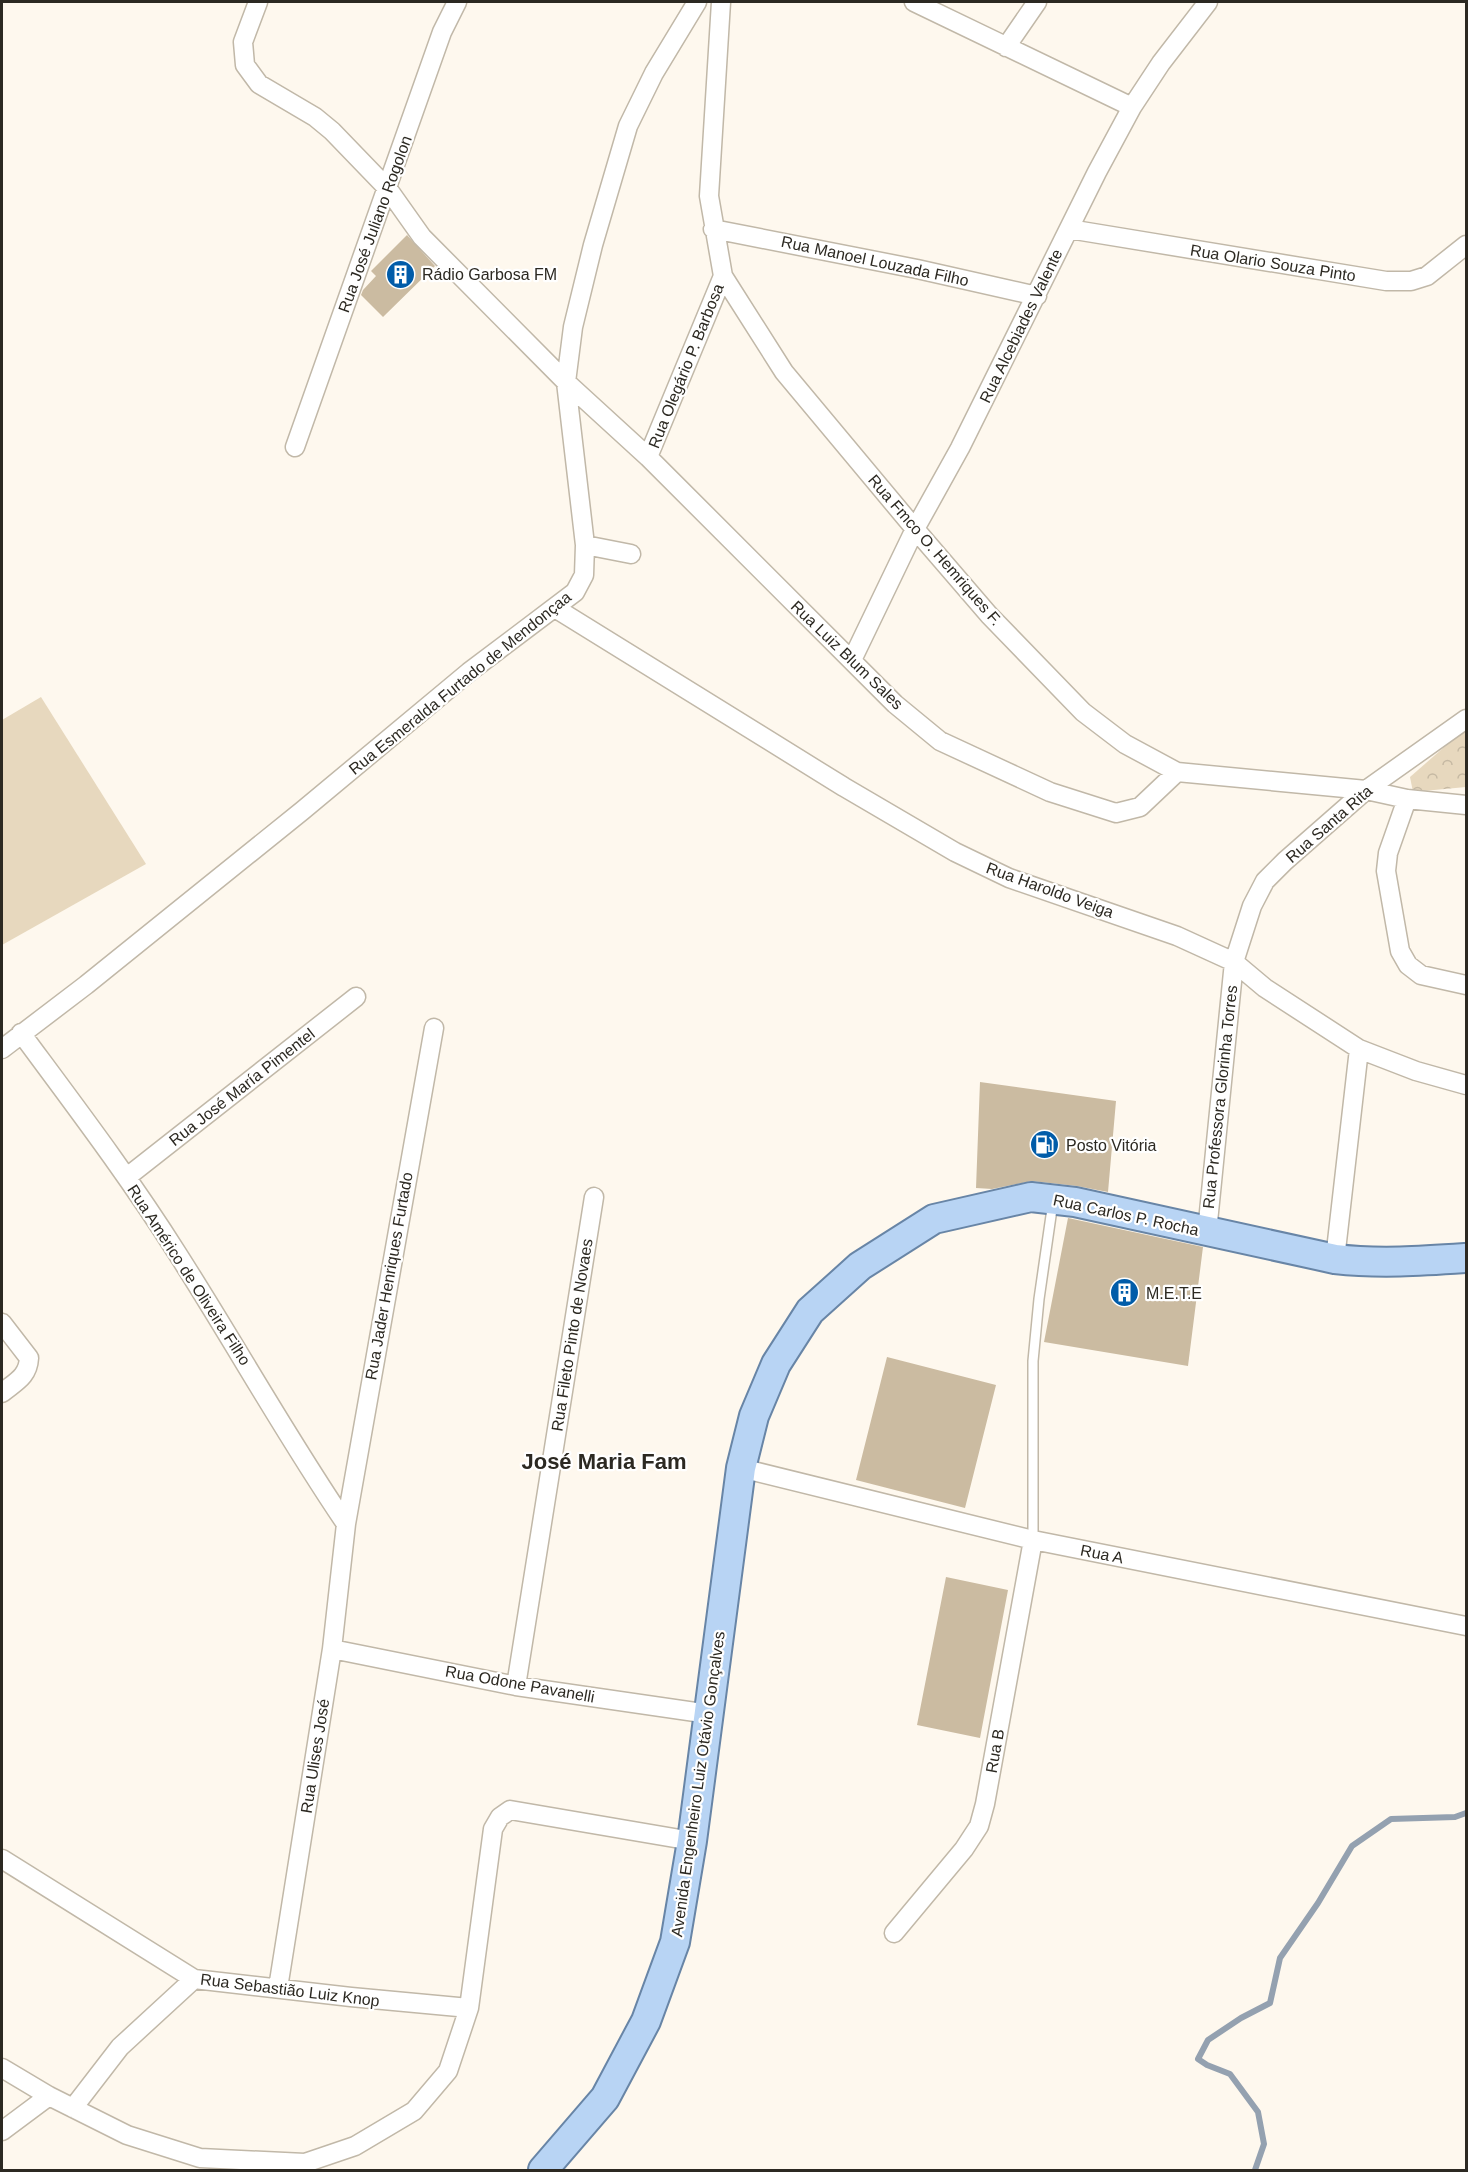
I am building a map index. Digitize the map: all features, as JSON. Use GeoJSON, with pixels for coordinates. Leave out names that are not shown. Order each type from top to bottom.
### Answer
{"type":"FeatureCollection","features":[{"type":"Feature","properties":{"kind":"main road","name":"Rua Carlos P. Rocha"},"geometry":{"type":"LineString","coordinates":[[741,1468],[754,1416],[776,1364],[810,1311],[860,1266],[934,1219],[1031,1197],[1075,1202],[1335,1259],[1363,1262],[1410,1262],[1467,1258]]}},
{"type":"Feature","properties":{"kind":"main road","name":"Avenida Engenheiro Luiz Otávio Gonçalves"},"geometry":{"type":"LineString","coordinates":[[543,2170],[605,2098],[646,2021],[675,1942],[692,1841],[741,1468]]}},
{"type":"Feature","properties":{"kind":"street","name":"Rua Luiz Blum Sales"},"geometry":{"type":"LineString","coordinates":[[258,2],[243,42],[245,64],[259,84],[315,117],[332,131],[388,189],[422,237],[566,382],[648,457],[895,704],[940,741],[1050,792],[1116,813],[1140,807],[1177,772]]}},
{"type":"Feature","properties":{"kind":"street","name":"Rua José Juliano Rogolon"},"geometry":{"type":"LineString","coordinates":[[295,447],[442,32],[457,2]]}},
{"type":"Feature","properties":{"kind":"street","name":"Rua Esmeralda Furtado de Mendonçaa"},"geometry":{"type":"LineString","coordinates":[[2,1048],[86,985],[302,812],[469,672],[575,592],[584,575],[585,545],[566,382],[573,327],[593,245],[628,126],[654,73],[697,2]]}},
{"type":"Feature","properties":{"kind":"street","name":"Rua Fmco O. Hemriques F."},"geometry":{"type":"LineString","coordinates":[[721,2],[709,196],[723,276],[784,372],[989,615],[1083,712],[1125,744],[1177,772],[1366,790],[1407,799],[1467,805]]}},
{"type":"Feature","properties":{"kind":"street"},"geometry":{"type":"LineString","coordinates":[[914,2],[1132,107]]}},
{"type":"Feature","properties":{"kind":"street"},"geometry":{"type":"LineString","coordinates":[[1006,47],[1037,2]]}},
{"type":"Feature","properties":{"kind":"street","name":"Rua Alcebiades Valente"},"geometry":{"type":"LineString","coordinates":[[852,660],[915,530],[960,448],[1132,107],[1161,63],[1208,2]]}},
{"type":"Feature","properties":{"kind":"street","name":"Rua Manoel Louzada Filho"},"geometry":{"type":"LineString","coordinates":[[713,229],[917,269],[1037,296]]}},
{"type":"Feature","properties":{"kind":"street","name":"Rua Olario Souza Pinto"},"geometry":{"type":"LineString","coordinates":[[1069,229],[1386,281],[1411,281],[1427,276],[1467,245]]}},
{"type":"Feature","properties":{"kind":"street","name":"Rua Olegário P. Barbosa"},"geometry":{"type":"LineString","coordinates":[[648,457],[723,276]]}},
{"type":"Feature","properties":{"kind":"street"},"geometry":{"type":"LineString","coordinates":[[585,545],[631,554]]}},
{"type":"Feature","properties":{"kind":"street","name":"Rua Haroldo Veiga"},"geometry":{"type":"LineString","coordinates":[[555,608],[844,787],[955,852],[1009,878],[1177,936],[1234,962],[1265,988],[1359,1048],[1416,1071],[1467,1085]]}},
{"type":"Feature","properties":{"kind":"street","name":"Rua Santa Rita"},"geometry":{"type":"LineString","coordinates":[[1234,962],[1252,906],[1265,881],[1366,790],[1467,719]]}},
{"type":"Feature","properties":{"kind":"street"},"geometry":{"type":"LineString","coordinates":[[1407,799],[1388,853],[1386,871],[1400,951],[1408,965],[1421,975],[1467,986]]}},
{"type":"Feature","properties":{"kind":"street","name":"Rua Professora Glorinha Torres"},"geometry":{"type":"LineString","coordinates":[[1207,1232],[1234,962]]}},
{"type":"Feature","properties":{"kind":"street","name":"Rua José María Pimentel"},"geometry":{"type":"LineString","coordinates":[[127,1178],[356,997]]}},
{"type":"Feature","properties":{"kind":"street","name":"Rua Jader Henriques Furtado"},"geometry":{"type":"LineString","coordinates":[[346,1524],[434,1028]]}},
{"type":"Feature","properties":{"kind":"street","name":"Rua Américo de Oliveira Filho"},"geometry":{"type":"LineString","coordinates":[[21,1033],[127,1178],[177,1252],[315,1478],[346,1524]]}},
{"type":"Feature","properties":{"kind":"street"},"geometry":{"type":"LineString","coordinates":[[1335,1259],[1359,1048]]}},
{"type":"Feature","properties":{"kind":"street","name":"Rua Fileto Pinto de Novaes"},"geometry":{"type":"LineString","coordinates":[[516,1686],[594,1197]]}},
{"type":"Feature","properties":{"kind":"street"},"geometry":{"type":"LineString","coordinates":[[2,1323],[29,1358],[29,1368],[23,1376],[2,1393]]}},
{"type":"Feature","properties":{"kind":"street","name":"Rua A"},"geometry":{"type":"LineString","coordinates":[[741,1468],[1033,1540],[1467,1626]]}},
{"type":"Feature","properties":{"kind":"street","name":"Rua Ulises José"},"geometry":{"type":"LineString","coordinates":[[278,1988],[332,1649],[346,1524]]}},
{"type":"Feature","properties":{"kind":"street","name":"Rua B"},"geometry":{"type":"LineString","coordinates":[[894,1933],[964,1850],[979,1826],[985,1804],[1033,1540]]}},
{"type":"Feature","properties":{"kind":"street","name":"Rua Odone Pavanelli"},"geometry":{"type":"LineString","coordinates":[[332,1649],[516,1686],[709,1714]]}},
{"type":"Feature","properties":{"kind":"street"},"geometry":{"type":"LineString","coordinates":[[2,2068],[49,2096],[127,2135],[200,2158],[305,2163],[355,2146],[414,2111],[448,2071],[468,2008],[493,1828],[500,1817],[510,1810],[692,1841]]}},
{"type":"Feature","properties":{"kind":"street","name":"Rua Sebastião Luiz Knop"},"geometry":{"type":"LineString","coordinates":[[2,1859],[194,1979],[468,2008]]}},
{"type":"Feature","properties":{"kind":"street"},"geometry":{"type":"LineString","coordinates":[[73,2108],[120,2046],[194,1979]]}},
{"type":"Feature","properties":{"kind":"street"},"geometry":{"type":"LineString","coordinates":[[2,2131],[49,2096]]}},
{"type":"Feature","properties":{"kind":"lane"},"geometry":{"type":"LineString","coordinates":[[1033,1540],[1033,1361],[1039,1299],[1054,1200]]}},
{"type":"Feature","properties":{"kind":"green space"},"geometry":{"type":"Polygon","coordinates":[[[41,697],[146,864],[2,945],[2,720],[41,697]]]}},
{"type":"Feature","properties":{"kind":"green space"},"geometry":{"type":"Polygon","coordinates":[[[1466,728],[1466,787],[1413,792],[1410,777],[1466,728]]]}},
{"type":"Feature","properties":{"kind":"building","name":"Rádio Garbosa FM"},"geometry":{"type":"Polygon","coordinates":[[[407,235],[435,266],[383,317],[361,295],[376,276],[371,271],[407,235]]]}},
{"type":"Feature","properties":{"kind":"building","name":"Posto Vitória"},"geometry":{"type":"Polygon","coordinates":[[[980,1082],[1116,1101],[1108,1192],[1032,1181],[992,1189],[976,1188],[980,1082]]]}},
{"type":"Feature","properties":{"kind":"building","name":"M.E.T.E"},"geometry":{"type":"Polygon","coordinates":[[[1068,1218],[1203,1247],[1188,1366],[1044,1342],[1068,1218]]]}},
{"type":"Feature","properties":{"kind":"building"},"geometry":{"type":"Polygon","coordinates":[[[887,1357],[996,1385],[965,1508],[856,1480],[887,1357]]]}},
{"type":"Feature","properties":{"kind":"building"},"geometry":{"type":"Polygon","coordinates":[[[946,1577],[1008,1590],[980,1738],[917,1725],[946,1577]]]}},
{"type":"Feature","properties":{"kind":"waterway"},"geometry":{"type":"LineString","coordinates":[[1255,2170],[1264,2144],[1258,2112],[1230,2074],[1198,2059],[1208,2040],[1241,2018],[1270,2003],[1280,1958],[1318,1903],[1352,1846],[1391,1819],[1455,1817],[1466,1813]]}},
{"type":"Feature","properties":{"kind":"place","name":"Rádio Garbosa FM"},"geometry":{"type":"Point","coordinates":[401,274]}},
{"type":"Feature","properties":{"kind":"place","name":"Posto Vitória"},"geometry":{"type":"Point","coordinates":[1045,1145]}},
{"type":"Feature","properties":{"kind":"place","name":"M.E.T.E"},"geometry":{"type":"Point","coordinates":[1125,1293]}},
{"type":"Feature","properties":{"kind":"district","name":"José Maria Fam"},"geometry":{"type":"Point","coordinates":[604,1461]}}]}
